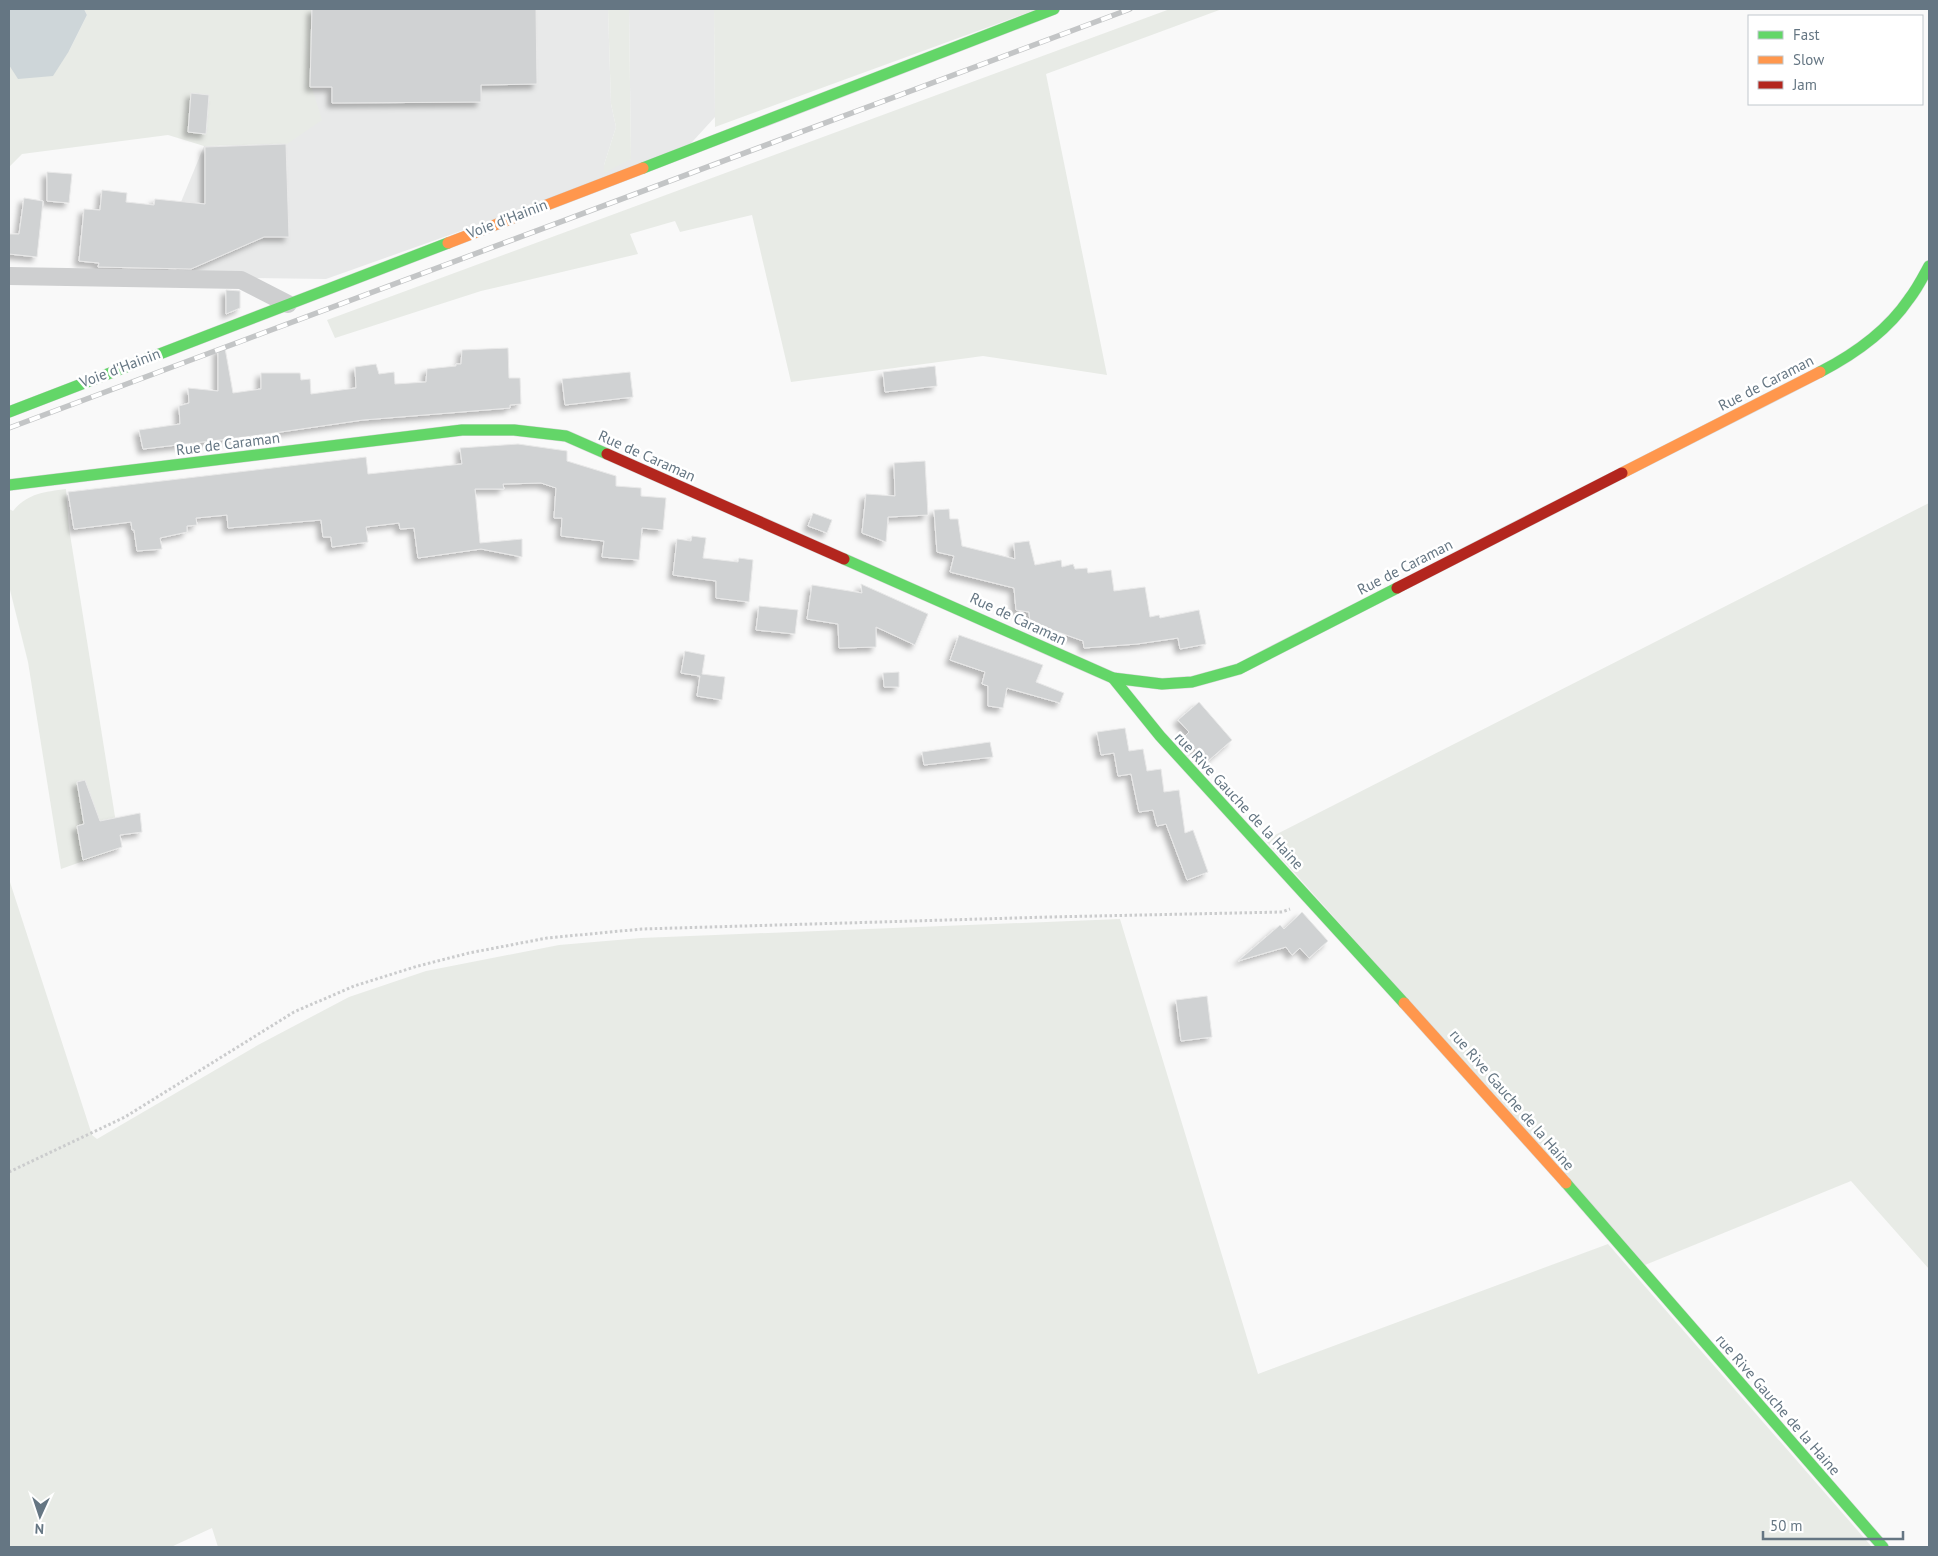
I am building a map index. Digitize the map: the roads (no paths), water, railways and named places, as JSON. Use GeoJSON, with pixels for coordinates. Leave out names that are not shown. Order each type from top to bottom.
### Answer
{"type":"FeatureCollection","features":[{"type":"Feature","properties":{"kind":"street","name":"Voie d'Hainin"},"geometry":{"type":"LineString","coordinates":[[9,412],[1054,9]]}},
{"type":"Feature","properties":{"kind":"street","name":"Rue de Caraman"},"geometry":{"type":"LineString","coordinates":[[9,485],[462,430],[507,428],[538,431],[566,436],[1113,678],[1143,684],[1181,684],[1210,680],[1239,669],[1843,360],[1889,323],[1909,300],[1929,266]]}},
{"type":"Feature","properties":{"kind":"street"},"geometry":{"type":"LineString","coordinates":[[9,276],[241,280],[288,304]]}},
{"type":"Feature","properties":{"kind":"street","name":"rue Rive Gauche de la Haine"},"geometry":{"type":"LineString","coordinates":[[1113,678],[1160,736],[1502,1109],[1883,1547]]}},
{"type":"Feature","properties":{"kind":"railway"},"geometry":{"type":"LineString","coordinates":[[9,428],[1130,9]]}}]}
